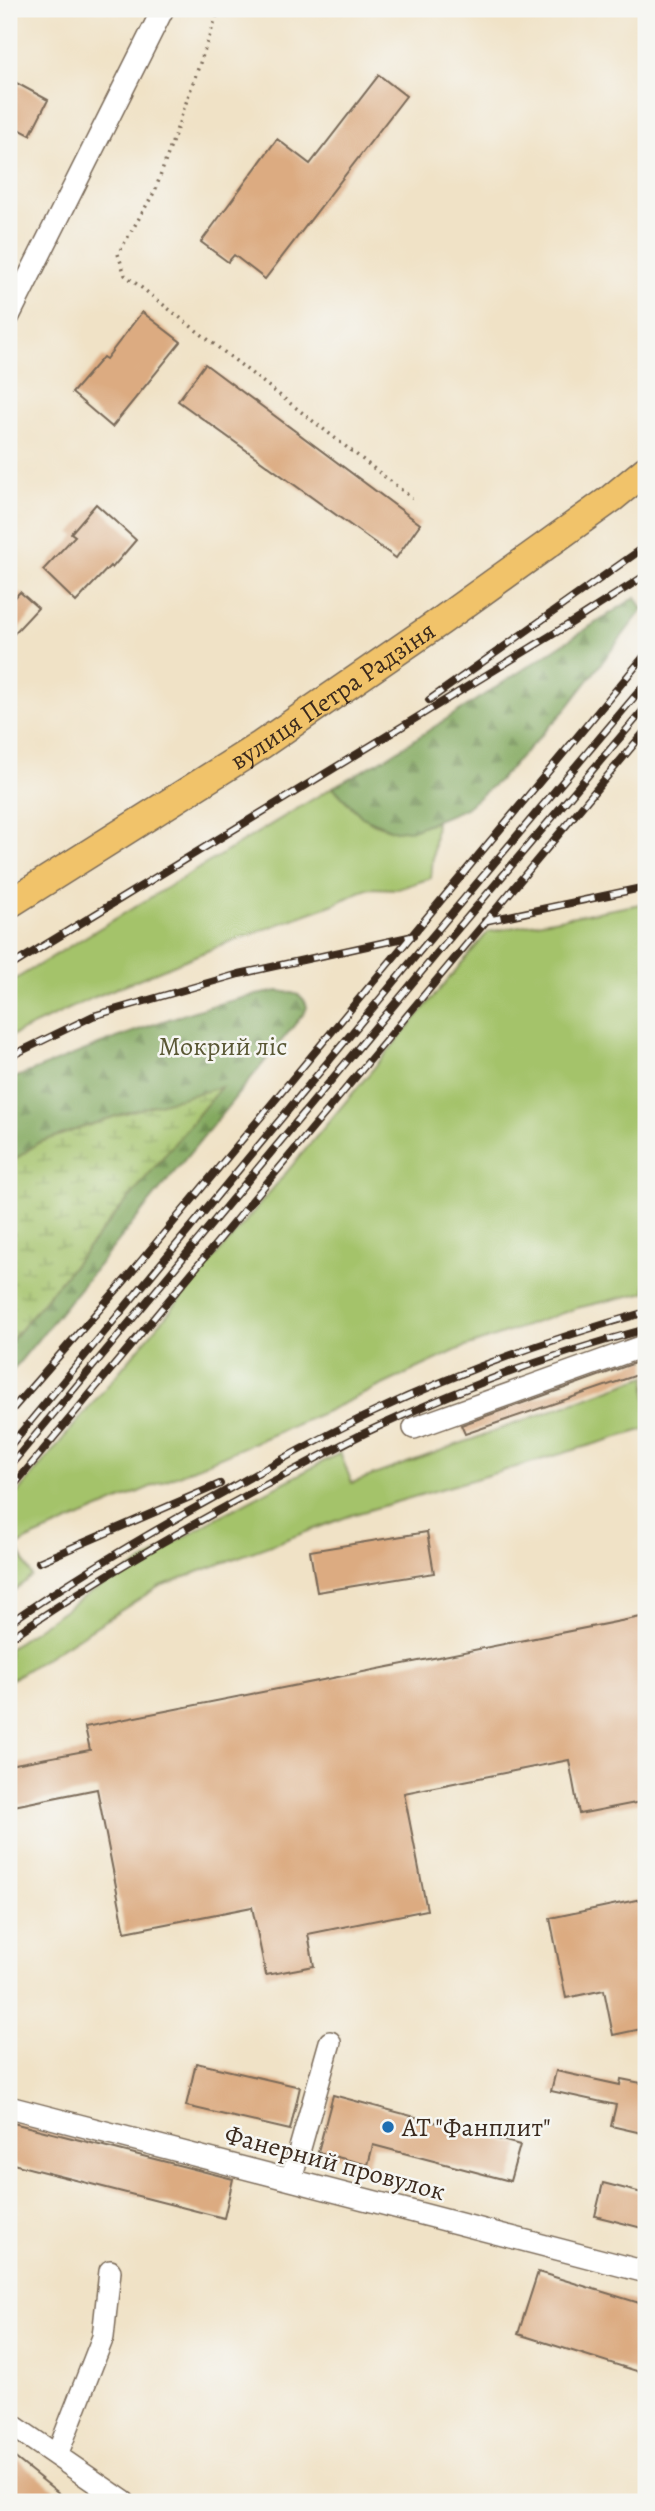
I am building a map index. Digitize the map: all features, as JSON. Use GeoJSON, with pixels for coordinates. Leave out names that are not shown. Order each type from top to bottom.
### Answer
{"type":"FeatureCollection","features":[{"type":"Feature","properties":{"kind":"main road","name":"вулиця Петра Радзіня"},"geometry":{"type":"LineString","coordinates":[[9,904],[261,745],[441,621],[612,498],[646,470]]}},
{"type":"Feature","properties":{"kind":"street"},"geometry":{"type":"LineString","coordinates":[[9,316],[163,9]]}},
{"type":"Feature","properties":{"kind":"street"},"geometry":{"type":"LineString","coordinates":[[414,1428],[646,1345]]}},
{"type":"Feature","properties":{"kind":"street"},"geometry":{"type":"LineString","coordinates":[[291,2180],[330,2042]]}},
{"type":"Feature","properties":{"kind":"street","name":"Фанерний провулок"},"geometry":{"type":"LineString","coordinates":[[9,2107],[646,2272]]}},
{"type":"Feature","properties":{"kind":"street"},"geometry":{"type":"LineString","coordinates":[[57,2455],[103,2337],[110,2271]]}},
{"type":"Feature","properties":{"kind":"street"},"geometry":{"type":"LineString","coordinates":[[9,2423],[124,2502]]}},
{"type":"Feature","properties":{"kind":"path"},"geometry":{"type":"LineString","coordinates":[[219,9],[155,191],[118,254],[125,275],[412,498]]}},
{"type":"Feature","properties":{"kind":"green space"},"geometry":{"type":"Polygon","coordinates":[[[636,597],[643,609],[566,709],[498,781],[466,808],[415,829],[395,831],[362,817],[333,787],[389,756],[636,597]]]}},
{"type":"Feature","properties":{"kind":"green space"},"geometry":{"type":"Polygon","coordinates":[[[333,787],[356,811],[390,829],[418,827],[436,821],[431,878],[398,889],[370,888],[359,892],[90,999],[9,1037],[9,983],[333,787]]]}},
{"type":"Feature","properties":{"kind":"green space"},"geometry":{"type":"Polygon","coordinates":[[[646,903],[646,1292],[577,1308],[457,1350],[325,1412],[27,1540],[17,1547],[32,1576],[9,1595],[9,1503],[488,932],[646,903]]]}},
{"type":"Feature","properties":{"kind":"green space","name":"Мокрий ліс"},"geometry":{"type":"Polygon","coordinates":[[[278,991],[303,998],[307,1007],[305,1012],[9,1375],[9,1343],[220,1088],[122,1114],[38,1143],[9,1164],[9,1080],[175,1017],[278,991]]]}},
{"type":"Feature","properties":{"kind":"green space"},"geometry":{"type":"Polygon","coordinates":[[[221,1087],[9,1343],[9,1164],[38,1143],[122,1114],[221,1087]]]}},
{"type":"Feature","properties":{"kind":"green space"},"geometry":{"type":"Polygon","coordinates":[[[646,1376],[646,1429],[352,1515],[160,1586],[9,1681],[9,1648],[83,1597],[220,1516],[340,1453],[352,1483],[646,1376]]]}},
{"type":"Feature","properties":{"kind":"building"},"geometry":{"type":"Polygon","coordinates":[[[379,75],[406,96],[265,279],[234,255],[228,262],[201,242],[277,139],[310,164],[379,75]]]}},
{"type":"Feature","properties":{"kind":"building"},"geometry":{"type":"Polygon","coordinates":[[[9,79],[48,100],[30,135],[9,124],[9,79]]]}},
{"type":"Feature","properties":{"kind":"building"},"geometry":{"type":"Polygon","coordinates":[[[142,312],[181,342],[112,427],[72,393],[103,357],[106,359],[142,312]]]}},
{"type":"Feature","properties":{"kind":"building"},"geometry":{"type":"Polygon","coordinates":[[[205,364],[420,524],[396,558],[178,401],[205,364]]]}},
{"type":"Feature","properties":{"kind":"building"},"geometry":{"type":"Polygon","coordinates":[[[96,504],[136,540],[112,568],[110,566],[76,602],[43,570],[75,536],[71,533],[96,504]]]}},
{"type":"Feature","properties":{"kind":"building"},"geometry":{"type":"Polygon","coordinates":[[[20,592],[38,608],[9,639],[9,604],[20,592]]]}},
{"type":"Feature","properties":{"kind":"building"},"geometry":{"type":"Polygon","coordinates":[[[646,1359],[646,1372],[465,1434],[461,1425],[646,1359]]]}},
{"type":"Feature","properties":{"kind":"building"},"geometry":{"type":"Polygon","coordinates":[[[427,1532],[434,1573],[317,1592],[310,1551],[427,1532]]]}},
{"type":"Feature","properties":{"kind":"building"},"geometry":{"type":"Polygon","coordinates":[[[646,1616],[646,1801],[579,1814],[569,1760],[404,1793],[427,1910],[308,1934],[314,1966],[266,1975],[252,1907],[125,1932],[97,1789],[9,1807],[9,1765],[90,1750],[85,1727],[646,1616]]]}},
{"type":"Feature","properties":{"kind":"building"},"geometry":{"type":"Polygon","coordinates":[[[646,1898],[646,2028],[613,2035],[604,1990],[566,1998],[550,1918],[646,1898]]]}},
{"type":"Feature","properties":{"kind":"building"},"geometry":{"type":"Polygon","coordinates":[[[196,2063],[300,2087],[290,2130],[186,2106],[196,2063]]]}},
{"type":"Feature","properties":{"kind":"building"},"geometry":{"type":"Polygon","coordinates":[[[556,2071],[620,2085],[621,2079],[646,2084],[646,2134],[611,2126],[616,2105],[551,2091],[556,2071]]]}},
{"type":"Feature","properties":{"kind":"building","name":"АТ \"Фанплит\""},"geometry":{"type":"Polygon","coordinates":[[[333,2095],[520,2145],[510,2181],[373,2145],[368,2165],[318,2152],[333,2095]]]}},
{"type":"Feature","properties":{"kind":"building"},"geometry":{"type":"Polygon","coordinates":[[[9,2122],[233,2179],[224,2218],[9,2163],[9,2122]]]}},
{"type":"Feature","properties":{"kind":"building"},"geometry":{"type":"Polygon","coordinates":[[[603,2183],[646,2194],[646,2229],[595,2216],[603,2183]]]}},
{"type":"Feature","properties":{"kind":"building"},"geometry":{"type":"Polygon","coordinates":[[[538,2272],[646,2305],[646,2374],[518,2334],[538,2272]]]}},
{"type":"Feature","properties":{"kind":"building"},"geometry":{"type":"Polygon","coordinates":[[[9,2453],[70,2502],[9,2502],[9,2453]]]}},
{"type":"Feature","properties":{"kind":"railway"},"geometry":{"type":"LineString","coordinates":[[429,700],[646,546]]}},
{"type":"Feature","properties":{"kind":"railway"},"geometry":{"type":"LineString","coordinates":[[9,967],[646,575]]}},
{"type":"Feature","properties":{"kind":"railway"},"geometry":{"type":"LineString","coordinates":[[9,1413],[126,1279],[646,654]]}},
{"type":"Feature","properties":{"kind":"railway"},"geometry":{"type":"LineString","coordinates":[[9,1447],[646,683]]}},
{"type":"Feature","properties":{"kind":"railway"},"geometry":{"type":"LineString","coordinates":[[9,1467],[646,707]]}},
{"type":"Feature","properties":{"kind":"railway"},"geometry":{"type":"LineString","coordinates":[[9,1491],[646,730]]}},
{"type":"Feature","properties":{"kind":"railway"},"geometry":{"type":"LineString","coordinates":[[485,921],[646,887]]}},
{"type":"Feature","properties":{"kind":"railway"},"geometry":{"type":"LineString","coordinates":[[9,1057],[93,1016],[239,974],[413,936]]}},
{"type":"Feature","properties":{"kind":"railway"},"geometry":{"type":"LineString","coordinates":[[9,1623],[140,1539],[353,1422],[507,1356],[646,1312]]}},
{"type":"Feature","properties":{"kind":"railway"},"geometry":{"type":"LineString","coordinates":[[9,1639],[75,1595],[178,1533],[344,1443],[446,1397],[512,1371],[646,1329]]}},
{"type":"Feature","properties":{"kind":"railway"},"geometry":{"type":"LineString","coordinates":[[39,1562],[220,1484]]}},
{"type":"Feature","properties":{"kind":"place","name":"АТ \"Фанплит\""},"geometry":{"type":"Point","coordinates":[388,2127]}}]}
